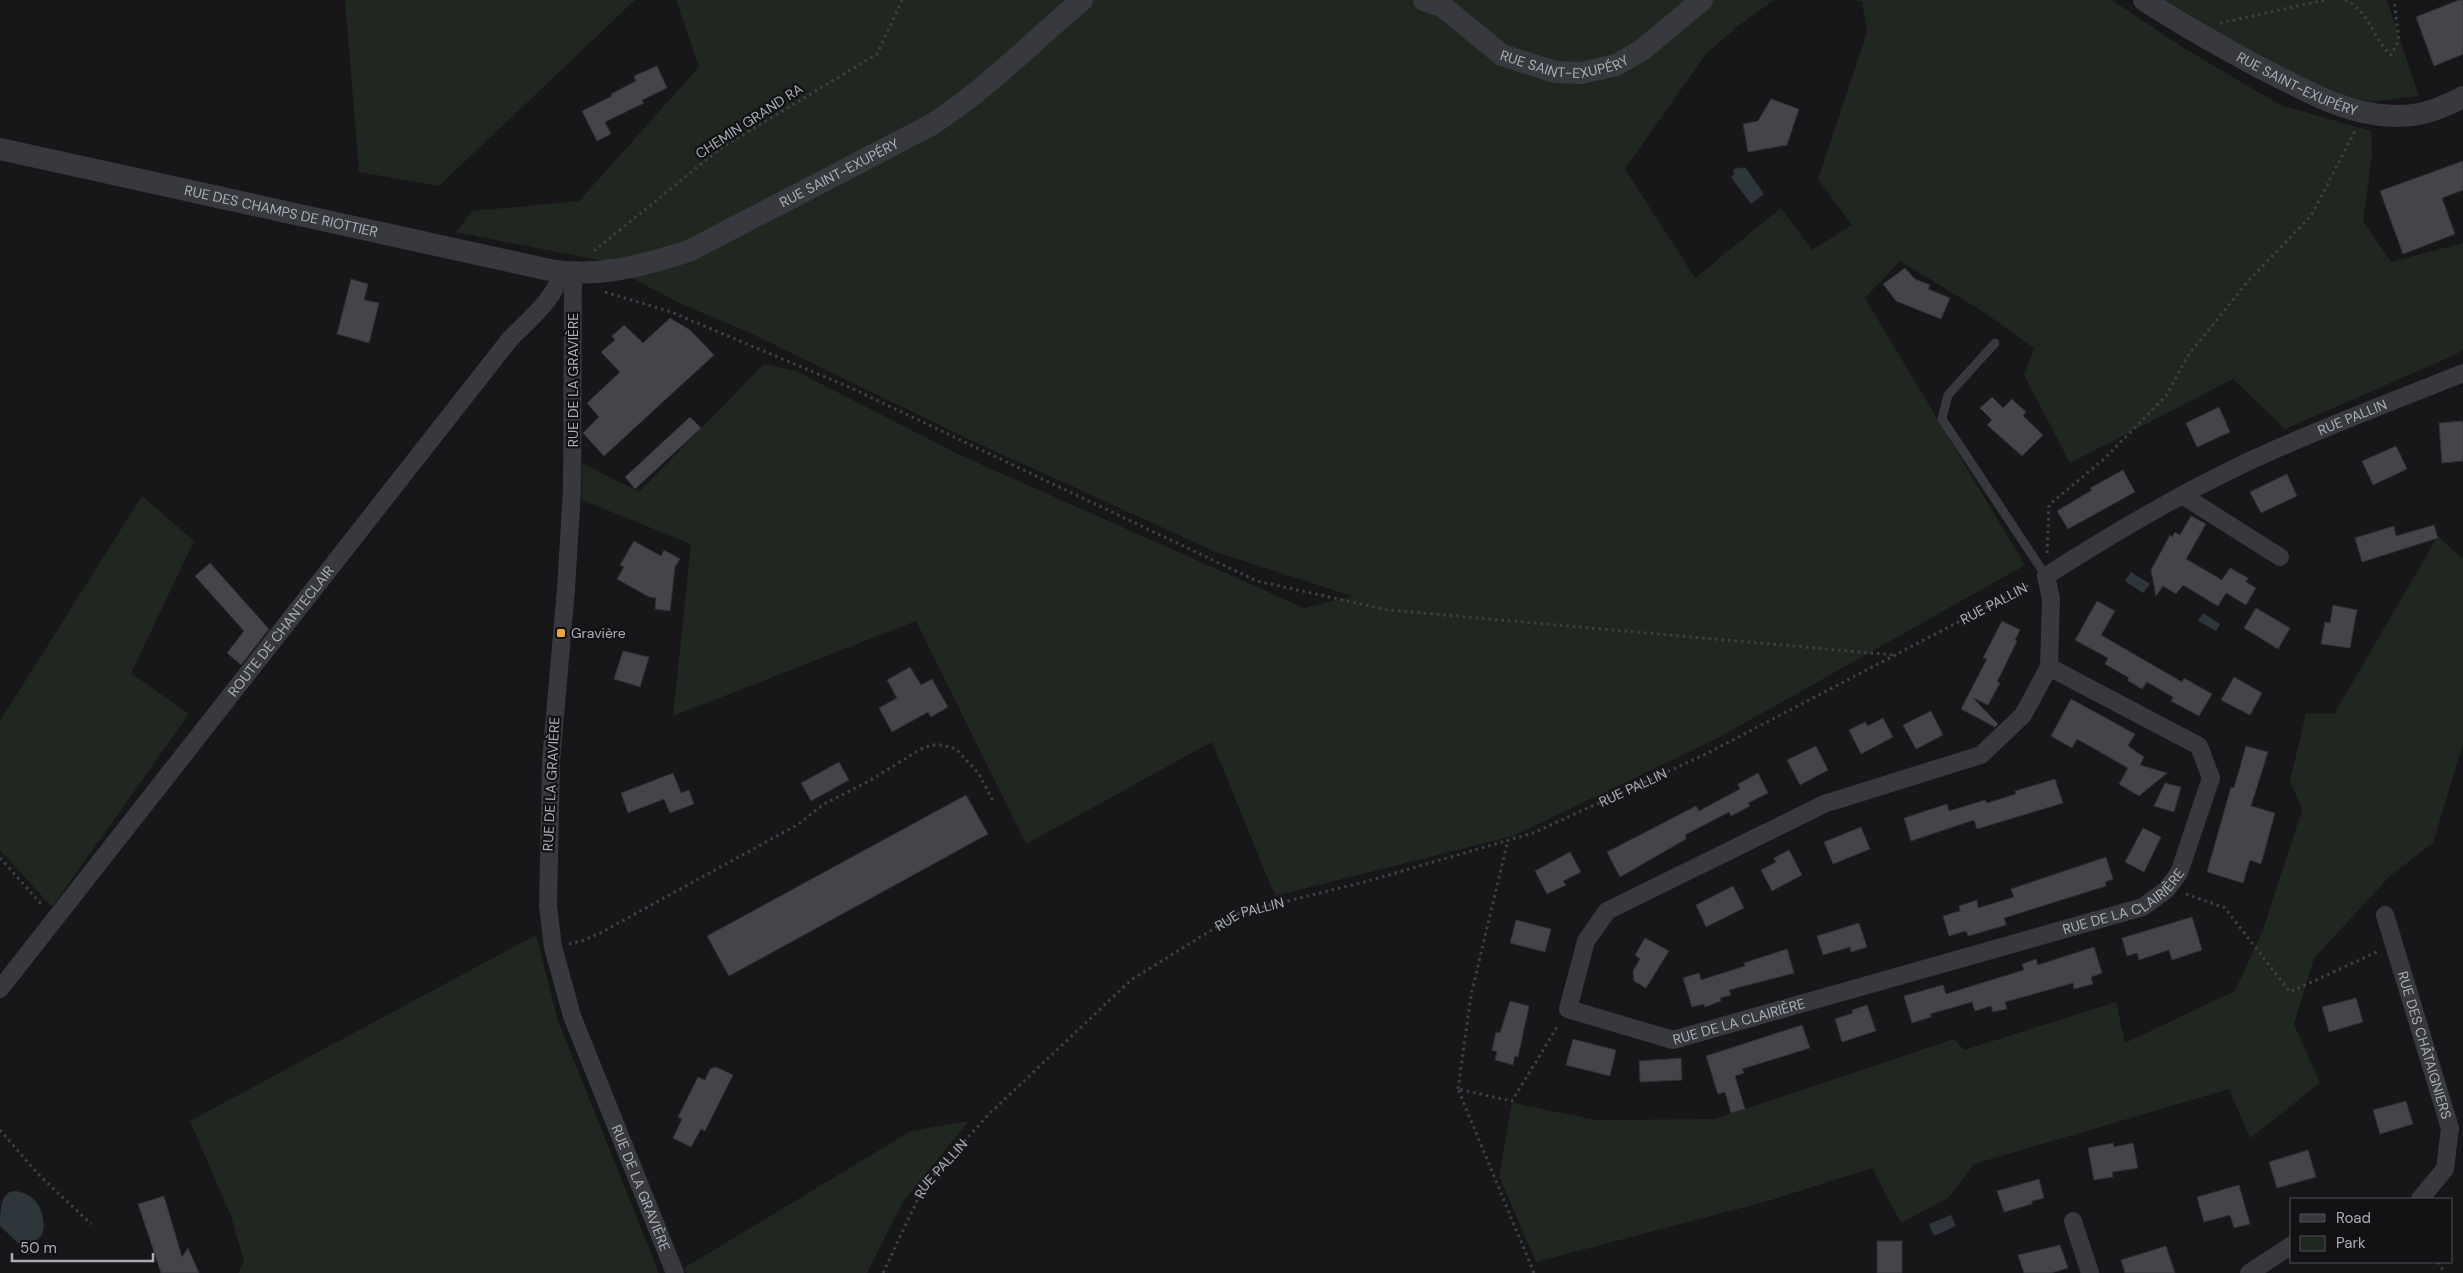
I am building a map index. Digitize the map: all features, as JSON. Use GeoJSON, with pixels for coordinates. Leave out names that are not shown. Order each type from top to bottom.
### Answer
{"type":"FeatureCollection","features":[{"type":"Feature","properties":{"kind":"street","name":"RUE SAINT-EXUPÉRY"},"geometry":{"type":"LineString","coordinates":[[567,273],[622,269],[649,264],[689,251],[931,125],[991,82],[1082,0]]}},
{"type":"Feature","properties":{"kind":"street","name":"RUE SAINT-EXUPÉRY"},"geometry":{"type":"LineString","coordinates":[[1424,0],[1442,6],[1502,54],[1555,72],[1582,74],[1616,65],[1642,50],[1702,0]]}},
{"type":"Feature","properties":{"kind":"street","name":"RUE SAINT-EXUPÉRY"},"geometry":{"type":"LineString","coordinates":[[2144,0],[2191,31],[2304,90],[2365,113],[2398,116],[2435,112],[2463,97]]}},
{"type":"Feature","properties":{"kind":"street","name":"RUE DES CHAMPS DE RIOTTIER"},"geometry":{"type":"LineString","coordinates":[[0,149],[567,273]]}},
{"type":"Feature","properties":{"kind":"street","name":"ROUTE DE CHANTECLAIR"},"geometry":{"type":"LineString","coordinates":[[0,989],[504,346],[544,303],[567,273]]}},
{"type":"Feature","properties":{"kind":"street","name":"RUE DE LA GRAVIÈRE"},"geometry":{"type":"LineString","coordinates":[[567,273],[572,490],[566,589],[551,761],[547,868],[548,906],[553,947],[572,1016],[675,1273]]}},
{"type":"Feature","properties":{"kind":"street","name":"RUE PALLIN"},"geometry":{"type":"LineString","coordinates":[[2046,576],[2182,495],[2275,449],[2463,373]]}},
{"type":"Feature","properties":{"kind":"street"},"geometry":{"type":"LineString","coordinates":[[2182,495],[2280,557]]}},
{"type":"Feature","properties":{"kind":"street"},"geometry":{"type":"LineString","coordinates":[[1568,1009],[1586,941],[1607,911],[1824,804],[1981,755],[2023,715],[2049,667],[2052,599],[2046,576]]}},
{"type":"Feature","properties":{"kind":"street","name":"RUE DE LA CLAIRIÈRE"},"geometry":{"type":"LineString","coordinates":[[1568,1009],[1673,1040],[2143,907],[2166,890],[2179,873],[2182,865],[2211,778],[2199,746],[2049,667]]}},
{"type":"Feature","properties":{"kind":"street","name":"RUE DES CHÂTAIGNIERS"},"geometry":{"type":"LineString","coordinates":[[2385,915],[2450,1128],[2445,1169],[2421,1198]]}},
{"type":"Feature","properties":{"kind":"street"},"geometry":{"type":"LineString","coordinates":[[2073,1221],[2090,1273]]}},
{"type":"Feature","properties":{"kind":"street"},"geometry":{"type":"LineString","coordinates":[[2249,1273],[2290,1247]]}},
{"type":"Feature","properties":{"kind":"lane"},"geometry":{"type":"LineString","coordinates":[[1995,343],[1948,396],[1942,419],[2046,576]]}},
{"type":"Feature","properties":{"kind":"path","name":"CHEMIN GRAND RA"},"geometry":{"type":"LineString","coordinates":[[567,273],[721,148],[877,54],[902,0]]}},
{"type":"Feature","properties":{"kind":"path"},"geometry":{"type":"LineString","coordinates":[[2191,31],[2325,0]]}},
{"type":"Feature","properties":{"kind":"path"},"geometry":{"type":"LineString","coordinates":[[2345,0],[2356,4],[2380,46],[2391,56],[2399,40],[2394,0]]}},
{"type":"Feature","properties":{"kind":"path"},"geometry":{"type":"LineString","coordinates":[[2046,576],[2049,505],[2104,459],[2166,396],[2189,354],[2250,279],[2311,216],[2365,113]]}},
{"type":"Feature","properties":{"kind":"path"},"geometry":{"type":"LineString","coordinates":[[601,292],[671,312],[849,387],[1257,581],[1388,610],[1895,655]]}},
{"type":"Feature","properties":{"kind":"path","name":"RUE PALLIN"},"geometry":{"type":"LineString","coordinates":[[883,1273],[924,1186],[989,1114],[1131,980],[1239,913],[1368,881],[1532,833],[1704,755],[2046,576]]}},
{"type":"Feature","properties":{"kind":"path"},"geometry":{"type":"LineString","coordinates":[[553,947],[576,943],[602,932],[796,825],[824,804],[869,781],[921,749],[932,745],[942,745],[956,749],[979,774],[994,804]]}},
{"type":"Feature","properties":{"kind":"path"},"geometry":{"type":"LineString","coordinates":[[1508,840],[1471,994],[1458,1089],[1534,1273]]}},
{"type":"Feature","properties":{"kind":"path"},"geometry":{"type":"LineString","coordinates":[[0,858],[54,920]]}},
{"type":"Feature","properties":{"kind":"path"},"geometry":{"type":"LineString","coordinates":[[2190,897],[2225,908],[2290,992],[2365,955],[2394,946]]}},
{"type":"Feature","properties":{"kind":"path"},"geometry":{"type":"LineString","coordinates":[[1458,1089],[1512,1101],[1568,1009]]}},
{"type":"Feature","properties":{"kind":"path"},"geometry":{"type":"LineString","coordinates":[[0,1130],[38,1174],[91,1224]]}},
{"type":"Feature","properties":{"kind":"green space"},"geometry":{"type":"Polygon","coordinates":[[[345,0],[635,0],[439,186],[359,172],[345,0]]]}},
{"type":"Feature","properties":{"kind":"green space"},"geometry":{"type":"Polygon","coordinates":[[[676,0],[1774,0],[1738,26],[1706,54],[1625,169],[1695,278],[1781,208],[1812,250],[1852,225],[1818,179],[1867,32],[1862,2],[1855,0],[2112,0],[2184,48],[2280,105],[2371,131],[2372,156],[2363,221],[2391,262],[2463,243],[2463,349],[2455,355],[2285,429],[2233,379],[2070,463],[2024,375],[2034,348],[1985,313],[1900,261],[1865,298],[2025,565],[1718,738],[1513,836],[1275,896],[1212,742],[1026,844],[916,621],[673,716],[691,544],[582,500],[582,463],[639,492],[764,364],[796,371],[960,455],[1304,608],[1352,596],[1216,552],[966,438],[746,331],[681,304],[598,260],[456,232],[472,211],[579,201],[699,67],[676,0]]]}},
{"type":"Feature","properties":{"kind":"green space"},"geometry":{"type":"Polygon","coordinates":[[[2159,0],[2387,0],[2419,96],[2369,102],[2293,83],[2159,0]]]}},
{"type":"Feature","properties":{"kind":"green space"},"geometry":{"type":"Polygon","coordinates":[[[142,496],[194,541],[131,673],[189,714],[52,907],[0,850],[0,721],[142,496]]]}},
{"type":"Feature","properties":{"kind":"green space"},"geometry":{"type":"Polygon","coordinates":[[[2438,536],[2461,558],[2463,557],[2463,743],[2433,843],[2391,875],[2314,958],[2294,1024],[2320,1083],[2250,1138],[2229,1089],[1974,1164],[1949,1197],[1901,1223],[1872,1168],[1768,1201],[1536,1262],[1499,1176],[1512,1103],[1597,1120],[1715,1119],[1954,1039],[1964,1050],[2116,1002],[2125,1043],[2235,991],[2263,930],[2302,810],[2290,781],[2306,713],[2334,714],[2438,536]]]}},
{"type":"Feature","properties":{"kind":"green space"},"geometry":{"type":"Polygon","coordinates":[[[536,935],[558,1021],[659,1273],[238,1273],[244,1261],[231,1216],[190,1121],[536,935]]]}},
{"type":"Feature","properties":{"kind":"green space"},"geometry":{"type":"Polygon","coordinates":[[[969,1121],[904,1200],[867,1273],[687,1273],[684,1268],[911,1131],[969,1121]]]}},
{"type":"Feature","properties":{"kind":"shaded area"},"geometry":{"type":"Polygon","coordinates":[[[1738,167],[1741,169],[1745,167],[1764,194],[1751,204],[1731,177],[1734,174],[1733,170],[1738,167]]]}},
{"type":"Feature","properties":{"kind":"shaded area"},"geometry":{"type":"Polygon","coordinates":[[[2131,572],[2150,584],[2143,593],[2125,581],[2131,572]]]}},
{"type":"Feature","properties":{"kind":"shaded area"},"geometry":{"type":"Polygon","coordinates":[[[2203,613],[2220,624],[2216,631],[2198,621],[2203,613]]]}},
{"type":"Feature","properties":{"kind":"shaded area"},"geometry":{"type":"Polygon","coordinates":[[[9,1192],[22,1192],[35,1200],[42,1213],[42,1235],[31,1245],[18,1243],[0,1226],[3,1199],[9,1192]]]}},
{"type":"Feature","properties":{"kind":"shaded area"},"geometry":{"type":"Polygon","coordinates":[[[1951,1215],[1956,1226],[1934,1236],[1929,1224],[1951,1215]]]}},
{"type":"Feature","properties":{"kind":"building"},"geometry":{"type":"Polygon","coordinates":[[[2463,0],[2463,54],[2434,66],[2416,17],[2463,0]]]}},
{"type":"Feature","properties":{"kind":"building"},"geometry":{"type":"Polygon","coordinates":[[[657,66],[667,88],[642,100],[644,103],[605,122],[611,134],[597,141],[582,111],[636,81],[634,76],[657,66]]]}},
{"type":"Feature","properties":{"kind":"building"},"geometry":{"type":"Polygon","coordinates":[[[1771,99],[1799,109],[1787,145],[1748,152],[1743,124],[1758,121],[1771,99]]]}},
{"type":"Feature","properties":{"kind":"building"},"geometry":{"type":"Polygon","coordinates":[[[2463,161],[2463,190],[2442,198],[2455,234],[2403,254],[2380,191],[2463,161]]]}},
{"type":"Feature","properties":{"kind":"building"},"geometry":{"type":"Polygon","coordinates":[[[1905,268],[1915,279],[1930,285],[1928,289],[1950,298],[1941,319],[1896,301],[1883,284],[1905,268]]]}},
{"type":"Feature","properties":{"kind":"building"},"geometry":{"type":"Polygon","coordinates":[[[351,279],[368,284],[364,300],[379,303],[369,343],[337,334],[351,279]]]}},
{"type":"Feature","properties":{"kind":"building"},"geometry":{"type":"Polygon","coordinates":[[[670,318],[690,330],[714,355],[604,456],[583,433],[599,417],[587,403],[620,372],[601,352],[615,340],[612,336],[624,325],[643,343],[670,318]]]}},
{"type":"Feature","properties":{"kind":"building"},"geometry":{"type":"Polygon","coordinates":[[[1992,397],[2003,408],[2012,399],[2026,412],[2023,416],[2043,435],[2022,456],[1987,425],[1992,420],[1980,408],[1992,397]]]}},
{"type":"Feature","properties":{"kind":"building"},"geometry":{"type":"Polygon","coordinates":[[[2219,407],[2230,432],[2197,447],[2186,423],[2219,407]]]}},
{"type":"Feature","properties":{"kind":"building"},"geometry":{"type":"Polygon","coordinates":[[[690,417],[701,428],[635,489],[625,477],[690,417]]]}},
{"type":"Feature","properties":{"kind":"building"},"geometry":{"type":"Polygon","coordinates":[[[2463,421],[2463,461],[2442,463],[2439,423],[2463,421]]]}},
{"type":"Feature","properties":{"kind":"building"},"geometry":{"type":"Polygon","coordinates":[[[2396,446],[2407,469],[2373,485],[2362,461],[2396,446]]]}},
{"type":"Feature","properties":{"kind":"building"},"geometry":{"type":"Polygon","coordinates":[[[2123,470],[2135,492],[2068,529],[2057,511],[2092,490],[2090,488],[2123,470]]]}},
{"type":"Feature","properties":{"kind":"building"},"geometry":{"type":"Polygon","coordinates":[[[2287,474],[2297,496],[2261,513],[2250,492],[2287,474]]]}},
{"type":"Feature","properties":{"kind":"building"},"geometry":{"type":"Polygon","coordinates":[[[2191,516],[2206,524],[2186,559],[2222,580],[2230,568],[2248,578],[2246,582],[2256,588],[2246,605],[2226,593],[2218,606],[2183,585],[2176,594],[2163,586],[2156,596],[2151,570],[2170,535],[2172,537],[2175,532],[2180,535],[2191,516]]]}},
{"type":"Feature","properties":{"kind":"building"},"geometry":{"type":"Polygon","coordinates":[[[2434,525],[2438,538],[2362,562],[2355,538],[2394,526],[2396,536],[2434,525]]]}},
{"type":"Feature","properties":{"kind":"building"},"geometry":{"type":"Polygon","coordinates":[[[634,541],[661,556],[664,550],[680,559],[675,567],[670,611],[655,609],[656,598],[649,597],[617,579],[624,567],[620,565],[634,541]]]}},
{"type":"Feature","properties":{"kind":"building"},"geometry":{"type":"Polygon","coordinates":[[[210,563],[269,629],[241,665],[227,653],[244,631],[195,576],[210,563]]]}},
{"type":"Feature","properties":{"kind":"building"},"geometry":{"type":"Polygon","coordinates":[[[2097,601],[2115,611],[2101,635],[2182,682],[2184,678],[2212,694],[2199,716],[2171,701],[2173,697],[2147,682],[2142,689],[2127,680],[2129,678],[2105,664],[2108,658],[2075,640],[2097,601]]]}},
{"type":"Feature","properties":{"kind":"building"},"geometry":{"type":"Polygon","coordinates":[[[2333,605],[2357,610],[2350,648],[2321,644],[2325,622],[2330,623],[2333,605]]]}},
{"type":"Feature","properties":{"kind":"building"},"geometry":{"type":"Polygon","coordinates":[[[2256,608],[2290,628],[2278,649],[2244,628],[2256,608]]]}},
{"type":"Feature","properties":{"kind":"building"},"geometry":{"type":"Polygon","coordinates":[[[2002,621],[2020,630],[2015,640],[2017,641],[1997,682],[2000,683],[1988,705],[1973,698],[1998,724],[1995,727],[1961,709],[1987,659],[1983,658],[2002,621]]]}},
{"type":"Feature","properties":{"kind":"building"},"geometry":{"type":"Polygon","coordinates":[[[623,651],[649,657],[640,687],[614,679],[623,651]]]}},
{"type":"Feature","properties":{"kind":"building"},"geometry":{"type":"Polygon","coordinates":[[[910,667],[921,685],[932,679],[948,707],[931,717],[928,712],[892,732],[879,708],[897,698],[887,680],[910,667]]]}},
{"type":"Feature","properties":{"kind":"building"},"geometry":{"type":"Polygon","coordinates":[[[2234,677],[2262,693],[2250,715],[2221,700],[2234,677]]]}},
{"type":"Feature","properties":{"kind":"building"},"geometry":{"type":"Polygon","coordinates":[[[2071,699],[2135,734],[2128,746],[2144,757],[2140,765],[2167,773],[2139,796],[2119,784],[2128,768],[2077,739],[2072,748],[2051,736],[2071,699]]]}},
{"type":"Feature","properties":{"kind":"building"},"geometry":{"type":"Polygon","coordinates":[[[1931,711],[1943,735],[1916,749],[1903,725],[1931,711]]]}},
{"type":"Feature","properties":{"kind":"building"},"geometry":{"type":"Polygon","coordinates":[[[1883,718],[1893,737],[1861,754],[1849,730],[1865,722],[1868,726],[1883,718]]]}},
{"type":"Feature","properties":{"kind":"building"},"geometry":{"type":"Polygon","coordinates":[[[1816,746],[1828,770],[1800,785],[1787,760],[1816,746]]]}},
{"type":"Feature","properties":{"kind":"building"},"geometry":{"type":"Polygon","coordinates":[[[2246,746],[2268,752],[2251,806],[2275,813],[2261,864],[2250,860],[2243,883],[2207,872],[2231,787],[2234,788],[2246,746]]]}},
{"type":"Feature","properties":{"kind":"building"},"geometry":{"type":"Polygon","coordinates":[[[839,762],[849,780],[811,801],[801,783],[839,762]]]}},
{"type":"Feature","properties":{"kind":"building"},"geometry":{"type":"Polygon","coordinates":[[[673,773],[681,793],[689,790],[694,804],[670,813],[664,799],[628,813],[621,793],[673,773]]]}},
{"type":"Feature","properties":{"kind":"building"},"geometry":{"type":"Polygon","coordinates":[[[1758,773],[1768,793],[1748,803],[1750,806],[1731,816],[1729,812],[1685,835],[1686,839],[1620,877],[1607,852],[1696,806],[1699,811],[1740,789],[1738,784],[1758,773]]]}},
{"type":"Feature","properties":{"kind":"building"},"geometry":{"type":"Polygon","coordinates":[[[2055,779],[2063,803],[1977,829],[1974,820],[1911,841],[1904,818],[1947,804],[1949,811],[1985,800],[1987,803],[2016,794],[2015,791],[2055,779]]]}},
{"type":"Feature","properties":{"kind":"building"},"geometry":{"type":"Polygon","coordinates":[[[2165,783],[2181,787],[2174,812],[2154,806],[2165,783]]]}},
{"type":"Feature","properties":{"kind":"building"},"geometry":{"type":"Polygon","coordinates":[[[966,795],[988,834],[729,976],[707,936],[966,795]]]}},
{"type":"Feature","properties":{"kind":"building"},"geometry":{"type":"Polygon","coordinates":[[[1861,827],[1870,849],[1833,864],[1824,842],[1861,827]]]}},
{"type":"Feature","properties":{"kind":"building"},"geometry":{"type":"Polygon","coordinates":[[[2143,828],[2161,837],[2144,872],[2125,862],[2143,828]]]}},
{"type":"Feature","properties":{"kind":"building"},"geometry":{"type":"Polygon","coordinates":[[[1789,850],[1802,875],[1772,891],[1761,870],[1776,862],[1774,858],[1789,850]]]}},
{"type":"Feature","properties":{"kind":"building"},"geometry":{"type":"Polygon","coordinates":[[[1570,852],[1581,872],[1563,881],[1566,885],[1547,894],[1535,871],[1570,852]]]}},
{"type":"Feature","properties":{"kind":"building"},"geometry":{"type":"Polygon","coordinates":[[[2106,857],[2113,879],[2105,882],[2106,886],[2004,918],[2006,925],[1968,936],[1966,931],[1949,936],[1943,916],[1960,911],[1959,906],[1977,900],[1978,908],[2014,897],[2011,889],[2106,857]]]}},
{"type":"Feature","properties":{"kind":"building"},"geometry":{"type":"Polygon","coordinates":[[[1733,886],[1744,908],[1706,927],[1696,905],[1733,886]]]}},
{"type":"Feature","properties":{"kind":"building"},"geometry":{"type":"Polygon","coordinates":[[[2192,917],[2202,950],[2172,960],[2169,950],[2139,960],[2137,953],[2127,956],[2122,938],[2192,917]]]}},
{"type":"Feature","properties":{"kind":"building"},"geometry":{"type":"Polygon","coordinates":[[[1516,920],[1551,929],[1545,952],[1510,943],[1516,920]]]}},
{"type":"Feature","properties":{"kind":"building"},"geometry":{"type":"Polygon","coordinates":[[[1859,923],[1867,947],[1851,952],[1850,947],[1823,955],[1817,936],[1859,923]]]}},
{"type":"Feature","properties":{"kind":"building"},"geometry":{"type":"Polygon","coordinates":[[[1645,938],[1669,951],[1646,988],[1634,981],[1633,971],[1640,959],[1635,955],[1645,938]]]}},
{"type":"Feature","properties":{"kind":"building"},"geometry":{"type":"Polygon","coordinates":[[[2094,947],[2102,973],[2091,977],[2093,984],[2074,989],[2073,983],[2005,1002],[2007,1009],[1993,1012],[1991,1006],[1975,1011],[1972,1002],[1930,1014],[1931,1017],[1912,1023],[1904,996],[1943,985],[1946,994],[2024,970],[2022,964],[2036,959],[2038,965],[2094,947]]]}},
{"type":"Feature","properties":{"kind":"building"},"geometry":{"type":"Polygon","coordinates":[[[1787,949],[1794,973],[1729,990],[1731,995],[1720,998],[1721,1001],[1705,1007],[1704,1004],[1692,1007],[1683,978],[1699,973],[1701,980],[1745,966],[1744,963],[1787,949]]]}},
{"type":"Feature","properties":{"kind":"building"},"geometry":{"type":"Polygon","coordinates":[[[2356,998],[2363,1022],[2329,1032],[2322,1007],[2356,998]]]}},
{"type":"Feature","properties":{"kind":"building"},"geometry":{"type":"Polygon","coordinates":[[[1510,1001],[1529,1006],[1518,1057],[1515,1056],[1513,1065],[1495,1060],[1497,1052],[1492,1050],[1496,1032],[1500,1033],[1510,1001]]]}},
{"type":"Feature","properties":{"kind":"building"},"geometry":{"type":"Polygon","coordinates":[[[1867,1005],[1876,1031],[1842,1042],[1835,1019],[1853,1013],[1852,1010],[1867,1005]]]}},
{"type":"Feature","properties":{"kind":"building"},"geometry":{"type":"Polygon","coordinates":[[[1802,1025],[1810,1048],[1742,1069],[1744,1073],[1735,1076],[1745,1109],[1731,1113],[1725,1092],[1718,1094],[1706,1056],[1802,1025]]]}},
{"type":"Feature","properties":{"kind":"building"},"geometry":{"type":"Polygon","coordinates":[[[1573,1039],[1616,1050],[1610,1076],[1566,1065],[1573,1039]]]}},
{"type":"Feature","properties":{"kind":"building"},"geometry":{"type":"Polygon","coordinates":[[[1681,1058],[1682,1080],[1640,1082],[1639,1061],[1681,1058]]]}},
{"type":"Feature","properties":{"kind":"building"},"geometry":{"type":"Polygon","coordinates":[[[716,1067],[733,1075],[705,1131],[701,1129],[691,1147],[673,1138],[682,1119],[678,1117],[698,1077],[705,1080],[710,1069],[716,1067]]]}},
{"type":"Feature","properties":{"kind":"building"},"geometry":{"type":"Polygon","coordinates":[[[2406,1101],[2413,1124],[2380,1134],[2373,1110],[2406,1101]]]}},
{"type":"Feature","properties":{"kind":"building"},"geometry":{"type":"Polygon","coordinates":[[[2113,1143],[2114,1147],[2133,1143],[2138,1168],[2112,1172],[2113,1177],[2094,1180],[2088,1148],[2113,1143]]]}},
{"type":"Feature","properties":{"kind":"building"},"geometry":{"type":"Polygon","coordinates":[[[2308,1150],[2316,1177],[2277,1188],[2269,1162],[2308,1150]]]}},
{"type":"Feature","properties":{"kind":"building"},"geometry":{"type":"Polygon","coordinates":[[[2039,1179],[2044,1198],[2032,1201],[2032,1204],[2004,1212],[1997,1191],[2039,1179]]]}},
{"type":"Feature","properties":{"kind":"building"},"geometry":{"type":"Polygon","coordinates":[[[2239,1185],[2250,1224],[2234,1228],[2230,1215],[2204,1222],[2197,1197],[2239,1185]]]}},
{"type":"Feature","properties":{"kind":"building"},"geometry":{"type":"Polygon","coordinates":[[[164,1196],[182,1257],[188,1248],[199,1273],[161,1273],[138,1204],[164,1196]]]}},
{"type":"Feature","properties":{"kind":"building"},"geometry":{"type":"Polygon","coordinates":[[[1877,1241],[1902,1241],[1902,1273],[1877,1273],[1877,1241]]]}},
{"type":"Feature","properties":{"kind":"building"},"geometry":{"type":"Polygon","coordinates":[[[2060,1245],[2068,1268],[2051,1273],[2024,1273],[2018,1255],[2060,1245]]]}},
{"type":"Feature","properties":{"kind":"building"},"geometry":{"type":"Polygon","coordinates":[[[2166,1246],[2175,1273],[2125,1273],[2121,1260],[2166,1246]]]}},
{"type":"Feature","properties":{"kind":"place","name":"Gravière"},"geometry":{"type":"Point","coordinates":[561,633]}}]}
